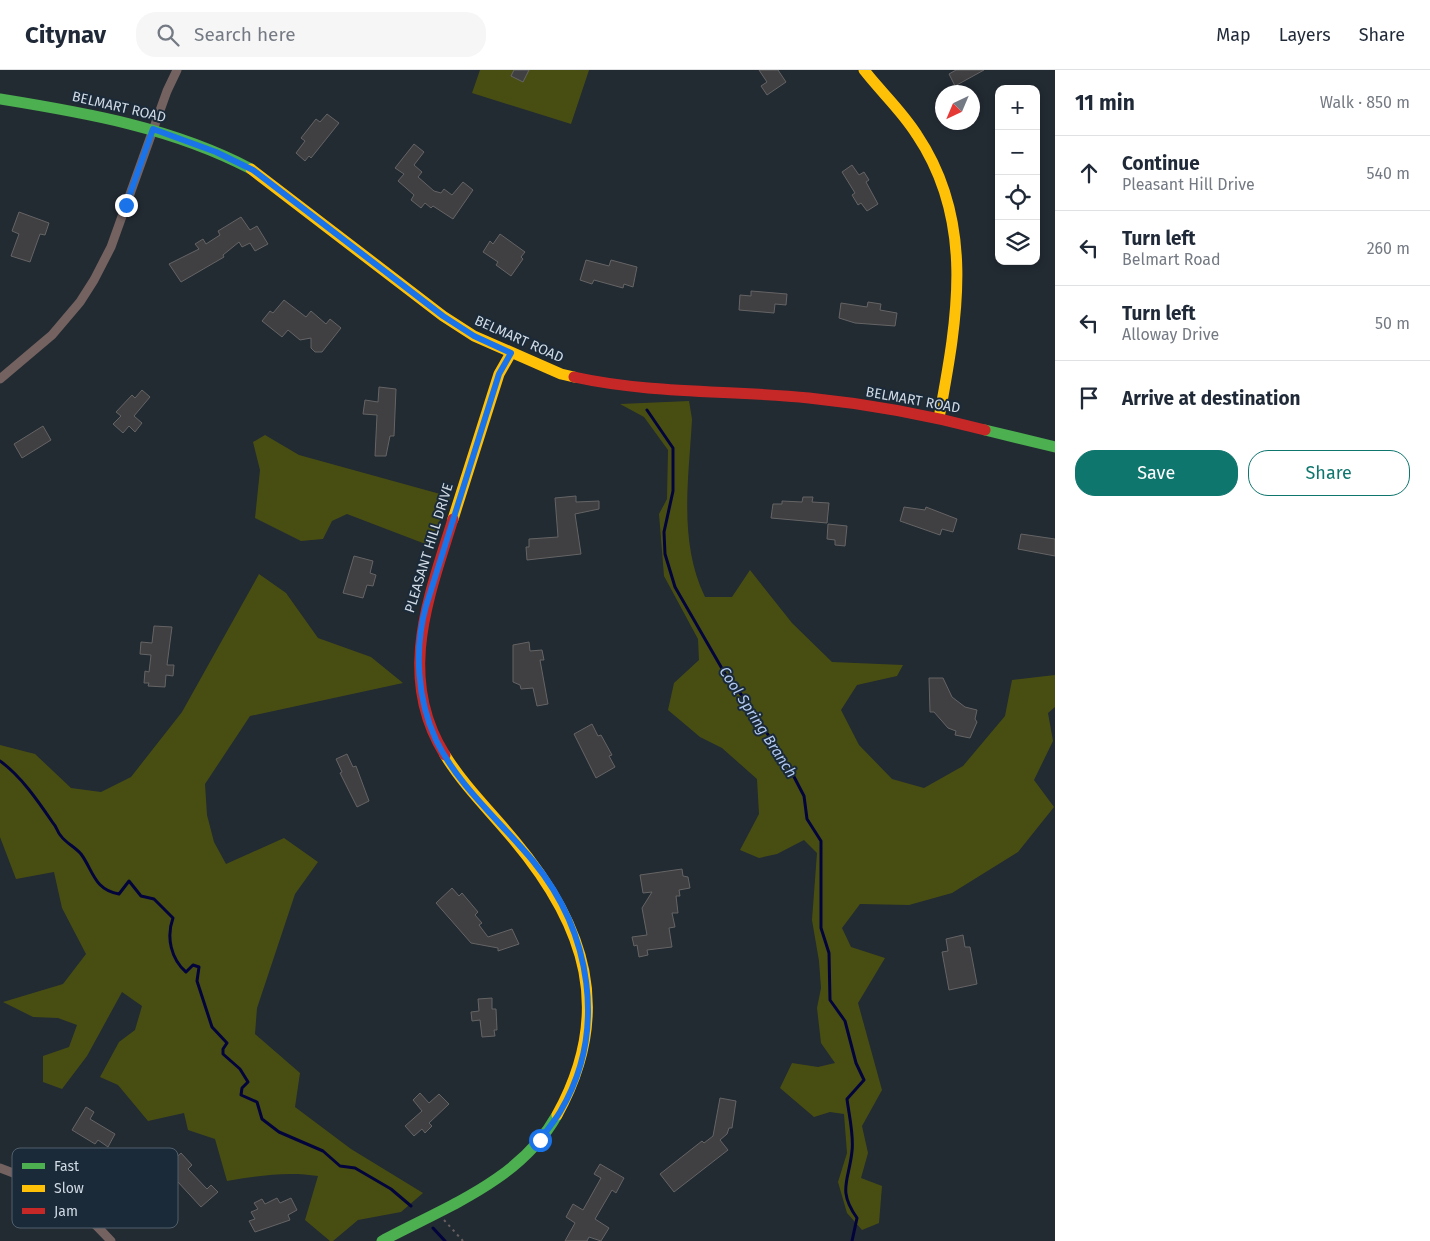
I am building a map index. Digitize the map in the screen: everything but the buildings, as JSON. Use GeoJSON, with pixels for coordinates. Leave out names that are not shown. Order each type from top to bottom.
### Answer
{"type":"FeatureCollection","features":[{"type":"Feature","properties":{"kind":"street"},"geometry":{"type":"LineString","coordinates":[[0,379],[52,335],[80,302],[94,280],[111,247],[153,129],[177,70]]}},
{"type":"Feature","properties":{"kind":"street"},"geometry":{"type":"LineString","coordinates":[[864,70],[898,108],[923,143],[936,170],[954,224],[960,292],[955,331],[938,418]]}},
{"type":"Feature","properties":{"kind":"street","name":"BELMART ROAD"},"geometry":{"type":"LineString","coordinates":[[0,99],[73,111],[153,129],[216,152],[253,170],[443,316],[474,336],[561,374],[614,386],[810,398],[938,418],[1055,447]]}},
{"type":"Feature","properties":{"kind":"street","name":"PLEASANT HILL DRIVE"},"geometry":{"type":"LineString","coordinates":[[382,1241],[492,1183],[514,1167],[540,1140],[560,1112],[573,1082],[583,1048],[588,1016],[585,969],[574,930],[553,889],[534,862],[466,784],[437,741],[429,722],[420,680],[419,632],[426,606],[499,374],[511,353]]}},
{"type":"Feature","properties":{"kind":"street"},"geometry":{"type":"LineString","coordinates":[[0,1168],[12,1172]]}},
{"type":"Feature","properties":{"kind":"street"},"geometry":{"type":"LineString","coordinates":[[100,1228],[111,1241]]}},
{"type":"Feature","properties":{"kind":"path"},"geometry":{"type":"LineString","coordinates":[[437,1212],[462,1241]]}},
{"type":"Feature","properties":{"kind":"green space"},"geometry":{"type":"Polygon","coordinates":[[[480,70],[589,70],[571,124],[472,93],[480,70]]]}},
{"type":"Feature","properties":{"kind":"green space"},"geometry":{"type":"Polygon","coordinates":[[[689,401],[692,419],[687,509],[688,532],[691,554],[705,597],[732,597],[750,570],[792,623],[832,662],[903,665],[897,676],[857,685],[841,710],[859,745],[892,779],[924,788],[963,766],[1005,716],[1012,680],[1055,675],[1055,707],[1048,713],[1053,741],[1034,780],[1054,807],[1018,852],[952,893],[909,905],[860,904],[842,928],[851,947],[885,958],[858,1003],[882,1090],[862,1126],[868,1153],[861,1178],[882,1186],[879,1223],[862,1230],[847,1213],[838,1182],[847,1153],[844,1114],[830,1112],[814,1117],[780,1088],[792,1063],[818,1067],[835,1063],[821,1043],[817,1008],[821,988],[819,961],[812,920],[817,853],[804,840],[777,854],[759,858],[740,850],[759,814],[757,779],[722,748],[700,737],[668,710],[674,683],[699,660],[698,639],[664,576],[659,514],[667,499],[668,450],[644,417],[620,404],[689,401]]]}},
{"type":"Feature","properties":{"kind":"green space"},"geometry":{"type":"Polygon","coordinates":[[[265,435],[299,455],[451,497],[428,545],[347,514],[332,521],[323,539],[301,541],[255,518],[260,470],[253,442],[265,435]]]}},
{"type":"Feature","properties":{"kind":"green space"},"geometry":{"type":"Polygon","coordinates":[[[259,574],[286,593],[318,638],[371,657],[403,683],[250,716],[205,784],[207,815],[214,842],[226,864],[284,838],[318,862],[295,894],[257,1008],[255,1034],[300,1073],[295,1107],[351,1149],[423,1193],[401,1212],[358,1220],[333,1241],[330,1241],[305,1220],[318,1176],[283,1174],[227,1181],[215,1139],[188,1130],[184,1113],[148,1121],[118,1085],[100,1077],[119,1042],[135,1030],[142,1006],[122,992],[87,1056],[62,1089],[43,1082],[43,1056],[69,1047],[77,1025],[58,1018],[33,1017],[3,1002],[63,984],[86,954],[62,908],[54,872],[16,879],[0,837],[0,745],[35,754],[71,788],[101,792],[131,777],[182,712],[259,574]]]}},
{"type":"Feature","properties":{"kind":"waterway","name":"Cool Spring Branch"},"geometry":{"type":"LineString","coordinates":[[647,410],[673,448],[673,491],[664,532],[665,554],[675,587],[728,679],[746,700],[791,771],[804,796],[807,819],[821,841],[821,928],[829,953],[830,1000],[845,1021],[856,1063],[864,1080],[847,1099],[852,1145],[846,1192],[847,1200],[857,1218],[852,1241]]}},
{"type":"Feature","properties":{"kind":"waterway"},"geometry":{"type":"LineString","coordinates":[[0,761],[29,789],[59,833],[81,854],[99,884],[111,892],[119,894],[129,881],[141,896],[154,899],[173,918],[170,933],[173,954],[186,972],[193,965],[199,967],[197,981],[212,1027],[227,1043],[223,1049],[223,1054],[240,1069],[248,1082],[242,1088],[241,1095],[257,1102],[262,1119],[279,1132],[323,1151],[340,1166],[355,1168],[391,1189],[411,1206]]}},
{"type":"Feature","properties":{"kind":"waterway"},"geometry":{"type":"LineString","coordinates":[[433,1228],[445,1241]]}},
{"type":"Feature","properties":{"kind":"traffic: fast"},"geometry":{"type":"LineString","coordinates":[[0,99],[97,116],[129,124],[191,143],[251,169]]}},
{"type":"Feature","properties":{"kind":"traffic: fast"},"geometry":{"type":"LineString","coordinates":[[985,430],[1055,447]]}},
{"type":"Feature","properties":{"kind":"traffic: fast"},"geometry":{"type":"LineString","coordinates":[[382,1241],[455,1204],[502,1175],[523,1158],[541,1138],[557,1115]]}},
{"type":"Feature","properties":{"kind":"traffic: slow"},"geometry":{"type":"LineString","coordinates":[[864,70],[917,135],[936,168],[948,203],[955,237],[956,309],[939,418]]}},
{"type":"Feature","properties":{"kind":"traffic: slow"},"geometry":{"type":"LineString","coordinates":[[251,169],[443,316],[474,336],[561,374],[574,377]]}},
{"type":"Feature","properties":{"kind":"traffic: slow"},"geometry":{"type":"LineString","coordinates":[[453,519],[499,374],[511,353]]}},
{"type":"Feature","properties":{"kind":"traffic: slow"},"geometry":{"type":"LineString","coordinates":[[445,755],[469,788],[539,872],[559,905],[574,938],[584,971],[587,1005],[584,1041],[574,1077],[557,1115]]}},
{"type":"Feature","properties":{"kind":"traffic: jam"},"geometry":{"type":"LineString","coordinates":[[574,377],[662,389],[780,395],[831,400],[898,411],[985,430]]}},
{"type":"Feature","properties":{"kind":"traffic: jam"},"geometry":{"type":"LineString","coordinates":[[445,755],[430,726],[422,696],[420,667],[427,607],[453,519]]}},
{"type":"Feature","properties":{"kind":"route"},"geometry":{"type":"LineString","coordinates":[[126,205],[153,129],[172,134],[253,170],[443,316],[474,336],[511,353],[499,374],[426,606],[419,632],[420,680],[429,722],[437,741],[466,784],[534,862],[553,889],[574,930],[585,969],[588,1016],[583,1048],[573,1082],[560,1112],[540,1140]]}}]}
